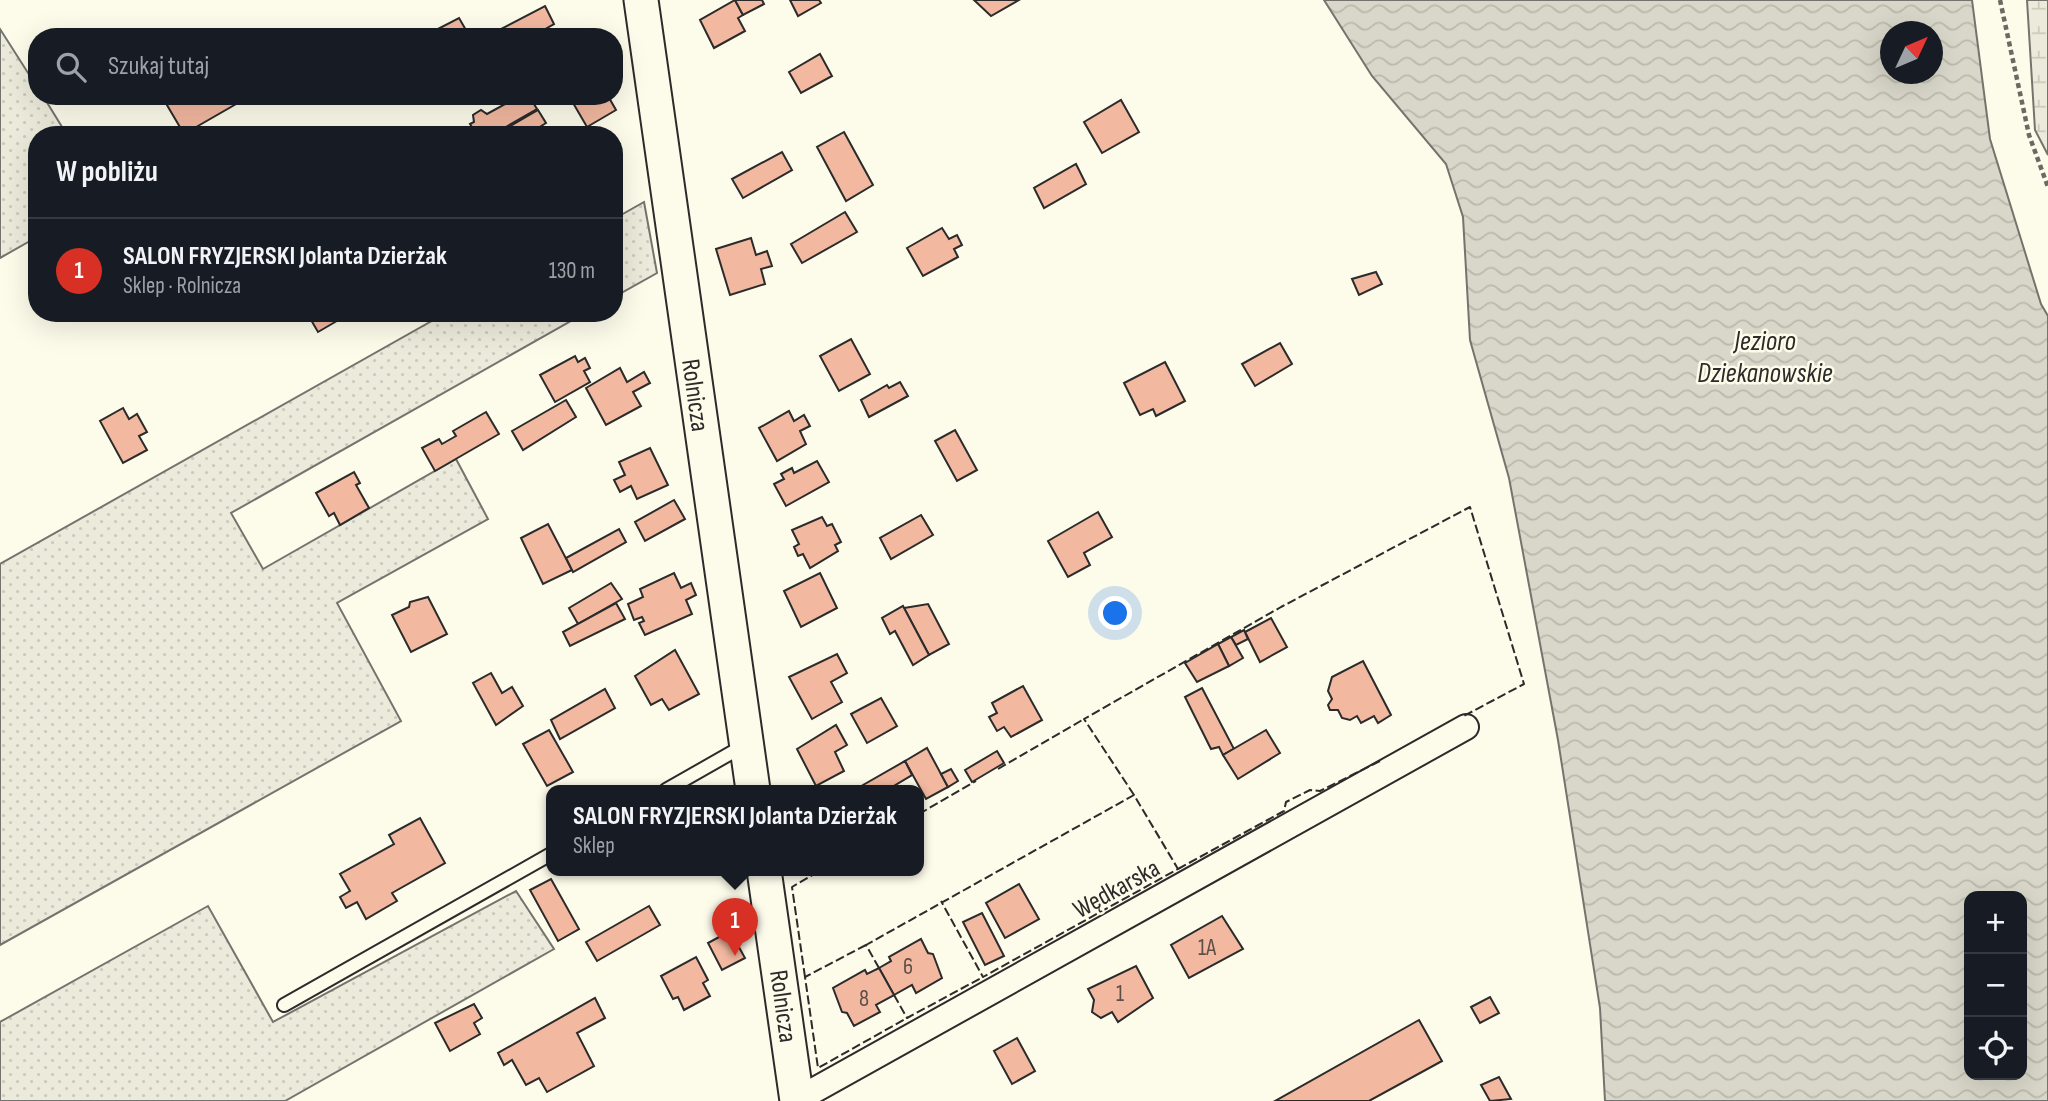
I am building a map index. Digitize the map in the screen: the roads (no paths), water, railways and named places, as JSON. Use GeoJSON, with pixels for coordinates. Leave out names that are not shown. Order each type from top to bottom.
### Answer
{"type":"FeatureCollection","features":[{"type":"Feature","properties":{"kind":"street","name":"Rolnicza"},"geometry":{"type":"LineString","coordinates":[[641,0],[751,785]]}},
{"type":"Feature","properties":{"kind":"street","name":"Wędkarska"},"geometry":{"type":"LineString","coordinates":[[796,1101],[1466,727]]}},
{"type":"Feature","properties":{"kind":"street","name":"Rolnicza"},"geometry":{"type":"LineString","coordinates":[[765,876],[796,1101]]}},
{"type":"Feature","properties":{"kind":"lane"},"geometry":{"type":"LineString","coordinates":[[675,785],[746,745]]}},
{"type":"Feature","properties":{"kind":"lane"},"geometry":{"type":"LineString","coordinates":[[284,1005],[546,857]]}},
{"type":"Feature","properties":{"kind":"water","name":"Jezioro Dziekanowskie"},"geometry":{"type":"Polygon","coordinates":[[[1324,0],[1972,0],[1990,139],[2041,304],[2048,316],[2048,1101],[1605,1101],[1600,1008],[1558,740],[1509,478],[1470,340],[1463,217],[1446,164],[1372,76],[1324,0]]]}},
{"type":"Feature","properties":{"kind":"place","name":"SALON FRYZJERSKI Jolanta Dzierżak"},"geometry":{"type":"Point","coordinates":[735,956]}}]}
